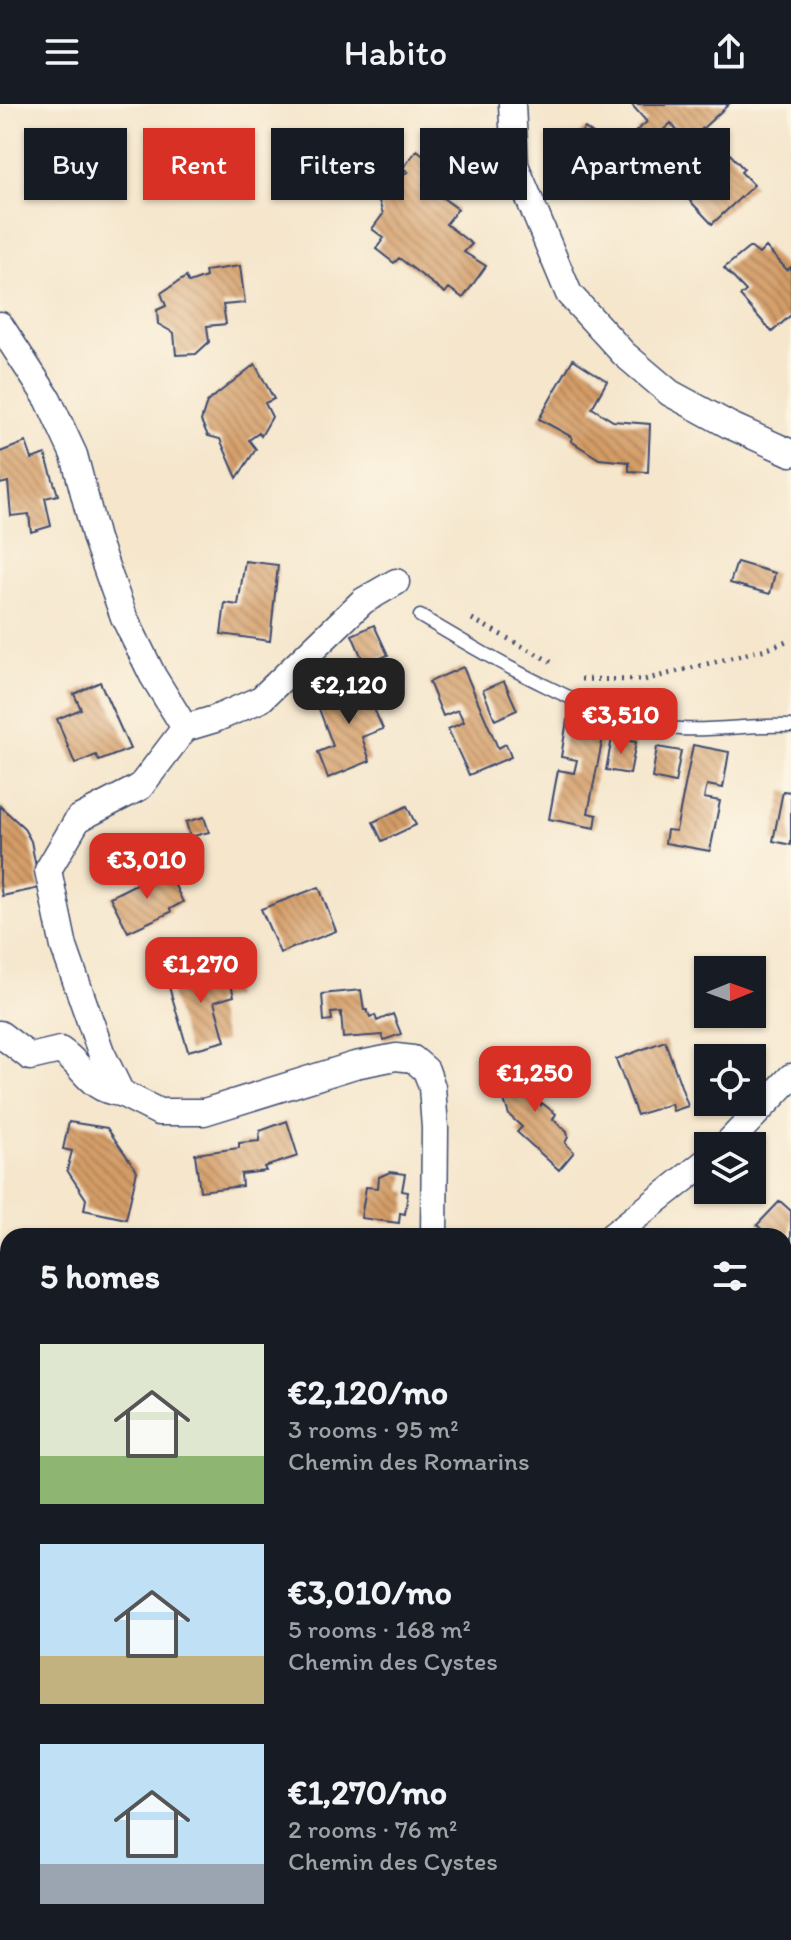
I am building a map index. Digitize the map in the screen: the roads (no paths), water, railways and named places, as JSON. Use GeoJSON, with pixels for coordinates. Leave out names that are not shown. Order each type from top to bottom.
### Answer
{"type":"FeatureCollection","features":[{"type":"Feature","properties":{"kind":"street"},"geometry":{"type":"LineString","coordinates":[[512,104],[515,165],[569,294],[624,354],[670,393],[729,425],[791,453]]}},
{"type":"Feature","properties":{"kind":"street"},"geometry":{"type":"LineString","coordinates":[[0,325],[48,399],[74,455],[96,539],[124,617],[153,676],[185,728]]}},
{"type":"Feature","properties":{"kind":"street"},"geometry":{"type":"LineString","coordinates":[[121,1093],[101,1052],[64,947],[48,870],[78,819],[140,787],[185,728],[261,699],[363,601],[396,582]]}},
{"type":"Feature","properties":{"kind":"street"},"geometry":{"type":"LineString","coordinates":[[0,1034],[30,1057],[60,1050],[105,1091],[121,1093],[159,1112],[204,1112],[355,1065],[396,1057],[413,1059],[426,1070],[432,1087],[434,1228]]}},
{"type":"Feature","properties":{"kind":"street"},"geometry":{"type":"LineString","coordinates":[[738,1132],[791,1077]]}},
{"type":"Feature","properties":{"kind":"street"},"geometry":{"type":"LineString","coordinates":[[622,1228],[694,1171]]}},
{"type":"Feature","properties":{"kind":"lane"},"geometry":{"type":"LineString","coordinates":[[420,616],[501,664],[591,709],[627,722],[681,729],[791,726]]}}]}
